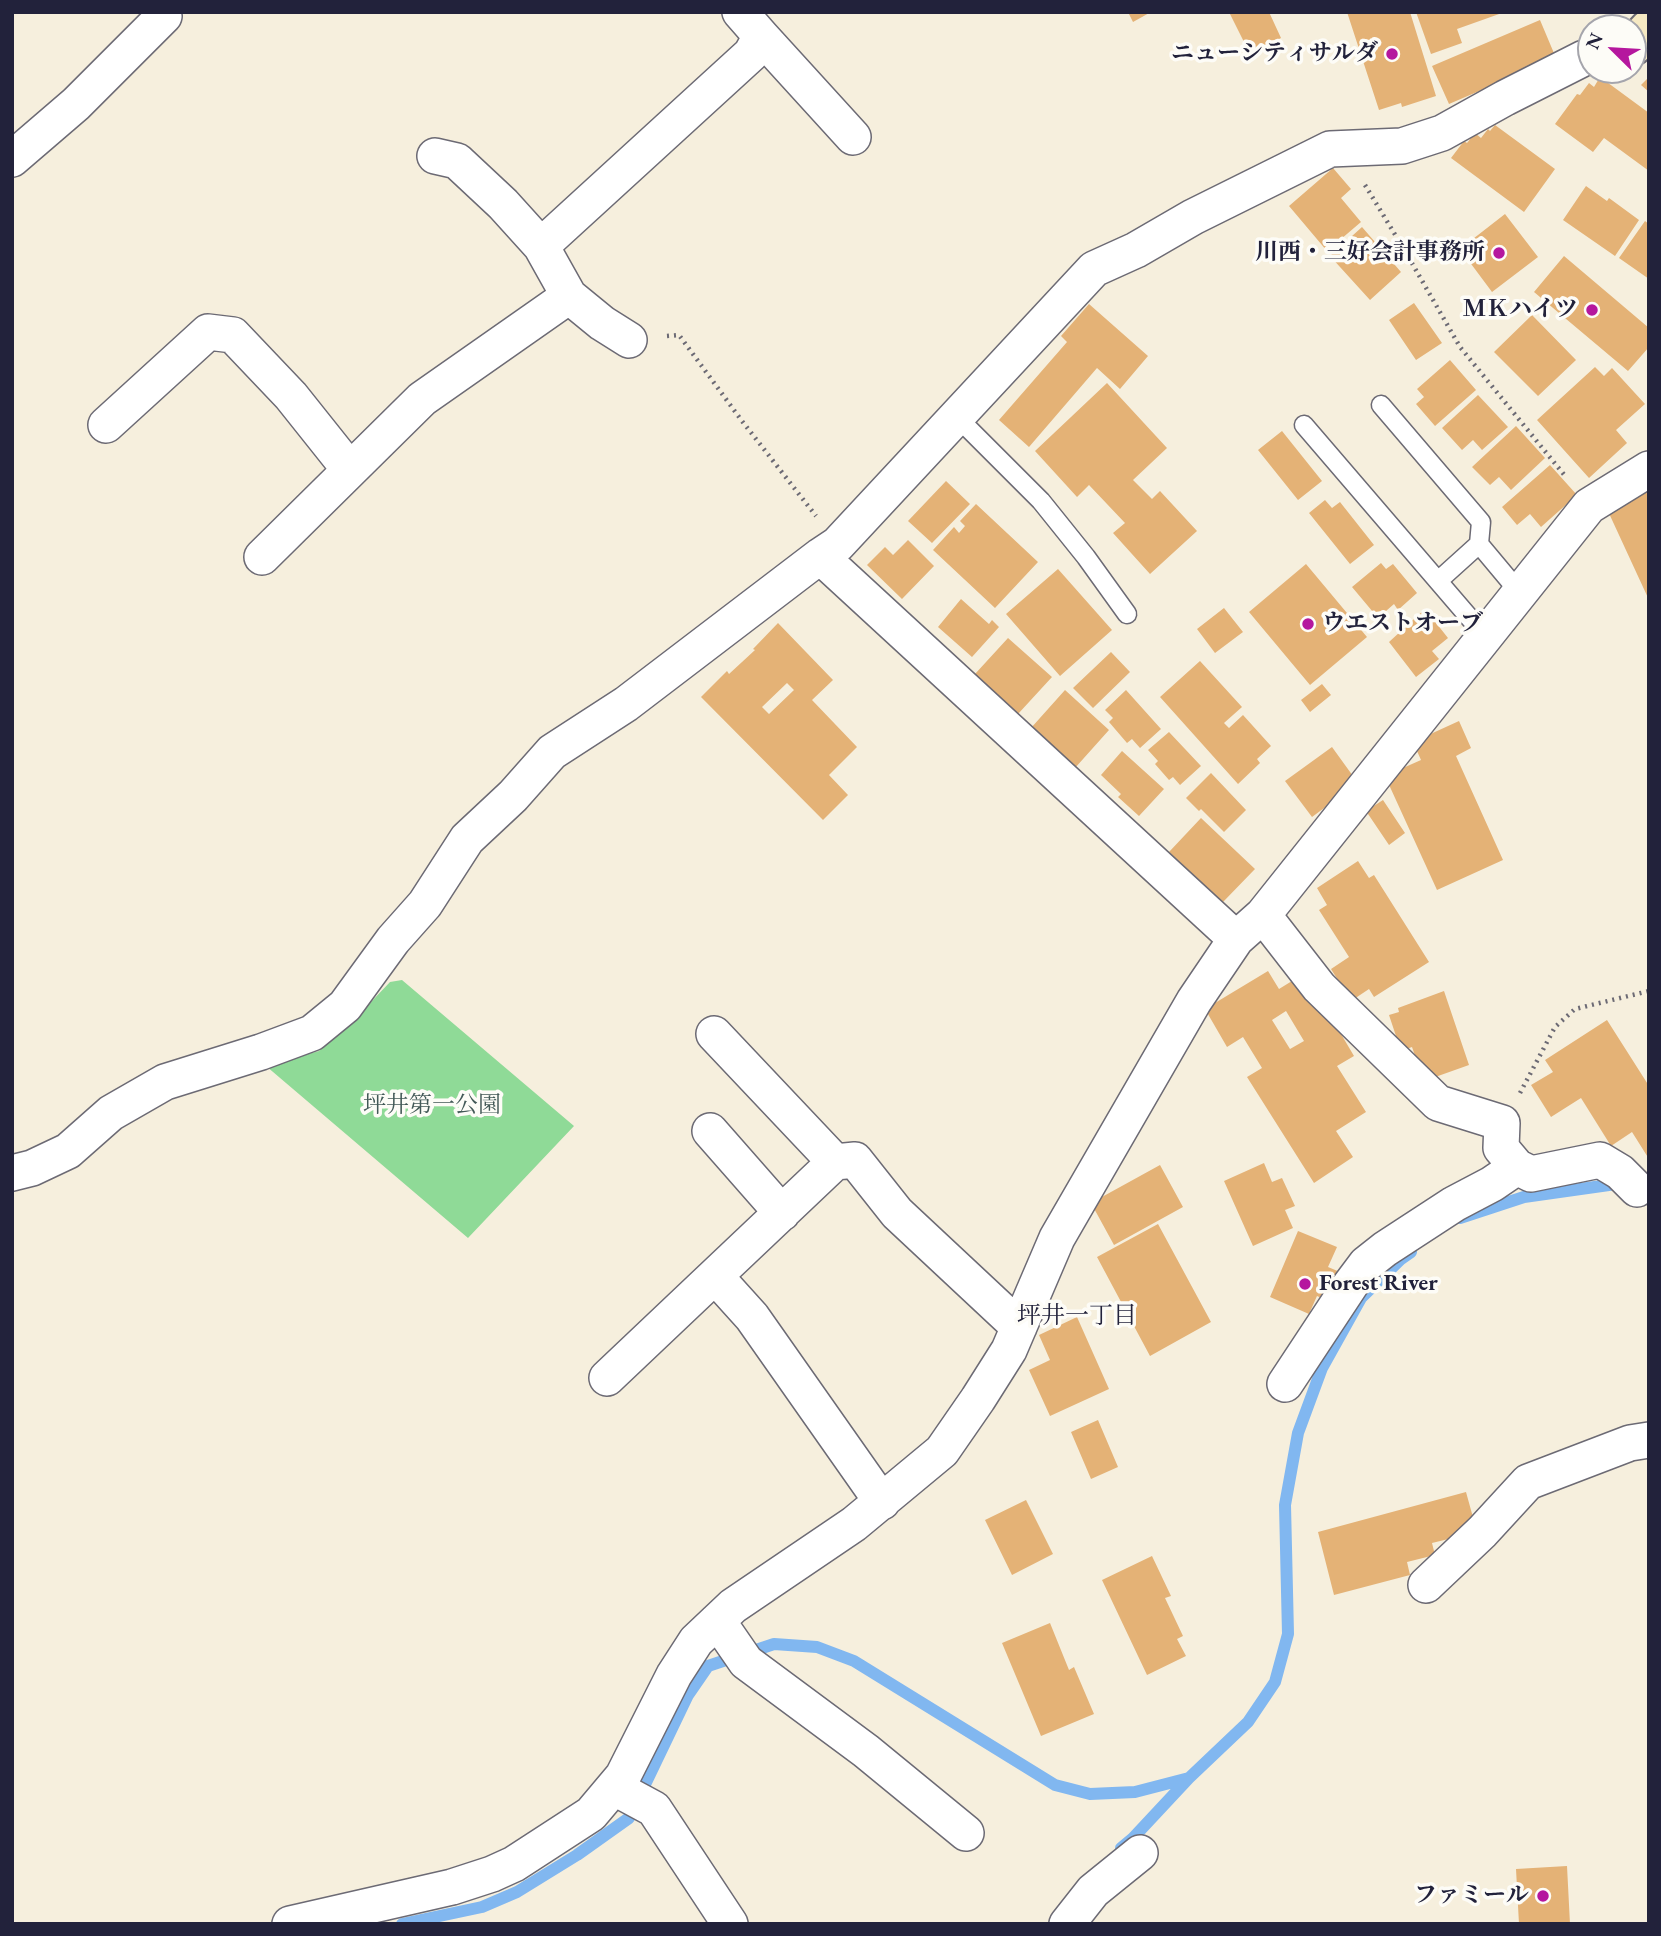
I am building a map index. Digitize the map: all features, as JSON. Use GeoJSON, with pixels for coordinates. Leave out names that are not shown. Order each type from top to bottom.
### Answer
{"type":"FeatureCollection","features":[{"type":"Feature","properties":{"kind":"street"},"geometry":{"type":"LineString","coordinates":[[12,159],[76,104],[164,16],[162,12]]}},
{"type":"Feature","properties":{"kind":"street"},"geometry":{"type":"LineString","coordinates":[[750,24],[853,137]]}},
{"type":"Feature","properties":{"kind":"street"},"geometry":{"type":"LineString","coordinates":[[541,246],[751,54],[750,24]]}},
{"type":"Feature","properties":{"kind":"street"},"geometry":{"type":"LineString","coordinates":[[12,1173],[32,1168],[68,1151],[111,1113],[165,1082],[312,1033],[345,1006],[393,940],[425,904],[467,839],[513,796],[552,752],[626,704],[829,550],[1094,269],[1136,250],[1193,217],[1330,149],[1402,146],[1442,133],[1577,62]]}},
{"type":"Feature","properties":{"kind":"street"},"geometry":{"type":"LineString","coordinates":[[435,156],[457,161],[503,204],[541,246],[569,296],[602,323],[629,340]]}},
{"type":"Feature","properties":{"kind":"street"},"geometry":{"type":"LineString","coordinates":[[262,557],[422,399],[569,296]]}},
{"type":"Feature","properties":{"kind":"street"},"geometry":{"type":"LineString","coordinates":[[106,425],[208,332],[233,335],[291,396],[350,470]]}},
{"type":"Feature","properties":{"kind":"street"},"geometry":{"type":"LineString","coordinates":[[290,1924],[452,1887],[503,1869],[591,1814],[616,1789],[674,1675],[696,1641],[721,1628],[733,1606],[854,1524],[942,1451],[1009,1349],[1057,1238],[1194,1001],[1236,939],[1263,915],[1589,506],[1649,469]]}},
{"type":"Feature","properties":{"kind":"street"},"geometry":{"type":"LineString","coordinates":[[829,550],[1236,939]]}},
{"type":"Feature","properties":{"kind":"street"},"geometry":{"type":"LineString","coordinates":[[1263,915],[1319,987],[1438,1103],[1502,1123],[1501,1149],[1517,1167],[1531,1174],[1600,1160],[1629,1180]]}},
{"type":"Feature","properties":{"kind":"street"},"geometry":{"type":"LineString","coordinates":[[714,1034],[835,1162]]}},
{"type":"Feature","properties":{"kind":"street"},"geometry":{"type":"LineString","coordinates":[[709,1131],[782,1213]]}},
{"type":"Feature","properties":{"kind":"street"},"geometry":{"type":"LineString","coordinates":[[607,1378],[835,1162],[855,1160],[897,1213],[1018,1327]]}},
{"type":"Feature","properties":{"kind":"street"},"geometry":{"type":"LineString","coordinates":[[1285,1384],[1366,1264],[1454,1204],[1517,1167]]}},
{"type":"Feature","properties":{"kind":"street"},"geometry":{"type":"LineString","coordinates":[[715,1276],[752,1317],[882,1502]]}},
{"type":"Feature","properties":{"kind":"street"},"geometry":{"type":"LineString","coordinates":[[1426,1585],[1482,1532],[1528,1482],[1630,1444],[1649,1440]]}},
{"type":"Feature","properties":{"kind":"street"},"geometry":{"type":"LineString","coordinates":[[721,1628],[747,1662],[866,1751],[966,1833]]}},
{"type":"Feature","properties":{"kind":"street"},"geometry":{"type":"LineString","coordinates":[[616,1789],[654,1809],[730,1924]]}},
{"type":"Feature","properties":{"kind":"street"},"geometry":{"type":"LineString","coordinates":[[1068,1924],[1093,1891],[1140,1853]]}},
{"type":"Feature","properties":{"kind":"lane"},"geometry":{"type":"LineString","coordinates":[[1381,405],[1481,523],[1479,544],[1438,581]]}},
{"type":"Feature","properties":{"kind":"lane"},"geometry":{"type":"LineString","coordinates":[[957,417],[1041,501],[1127,614]]}},
{"type":"Feature","properties":{"kind":"lane"},"geometry":{"type":"LineString","coordinates":[[1304,425],[1486,637]]}},
{"type":"Feature","properties":{"kind":"lane"},"geometry":{"type":"LineString","coordinates":[[1479,544],[1520,593]]}},
{"type":"Feature","properties":{"kind":"path"},"geometry":{"type":"LineString","coordinates":[[1342,148],[1460,347],[1589,506]]}},
{"type":"Feature","properties":{"kind":"path"},"geometry":{"type":"LineString","coordinates":[[629,340],[680,335],[829,550]]}},
{"type":"Feature","properties":{"kind":"path"},"geometry":{"type":"LineString","coordinates":[[1502,1123],[1555,1027],[1566,1016],[1575,1009],[1649,991]]}},
{"type":"Feature","properties":{"kind":"green space","name":"坪井第一公園"},"geometry":{"type":"Polygon","coordinates":[[[402,980],[574,1126],[468,1238],[266,1066],[319,1051],[352,1022],[390,982],[402,980]]]}},
{"type":"Feature","properties":{"kind":"building"},"geometry":{"type":"Polygon","coordinates":[[[1128,12],[1151,12],[1133,22],[1128,12]]]}},
{"type":"Feature","properties":{"kind":"building"},"geometry":{"type":"Polygon","coordinates":[[[1229,12],[1269,12],[1281,38],[1250,54],[1229,12]]]}},
{"type":"Feature","properties":{"kind":"building","name":"ニューシティサルダ"},"geometry":{"type":"Polygon","coordinates":[[[1347,12],[1410,12],[1436,96],[1402,107],[1401,103],[1379,110],[1347,12]]]}},
{"type":"Feature","properties":{"kind":"building"},"geometry":{"type":"Polygon","coordinates":[[[1416,12],[1502,13],[1457,29],[1462,43],[1431,54],[1416,12]]]}},
{"type":"Feature","properties":{"kind":"building"},"geometry":{"type":"Polygon","coordinates":[[[1540,20],[1556,58],[1449,104],[1432,66],[1540,20]]]}},
{"type":"Feature","properties":{"kind":"building"},"geometry":{"type":"Polygon","coordinates":[[[1649,77],[1649,92],[1641,85],[1647,84],[1649,77]]]}},
{"type":"Feature","properties":{"kind":"building"},"geometry":{"type":"Polygon","coordinates":[[[1588,84],[1594,87],[1596,84],[1610,84],[1649,113],[1649,171],[1604,138],[1593,152],[1555,124],[1577,94],[1580,95],[1588,84]]]}},
{"type":"Feature","properties":{"kind":"building"},"geometry":{"type":"Polygon","coordinates":[[[1495,125],[1555,169],[1524,212],[1451,158],[1464,141],[1467,143],[1475,133],[1481,138],[1495,125]]]}},
{"type":"Feature","properties":{"kind":"building"},"geometry":{"type":"Polygon","coordinates":[[[1333,168],[1351,189],[1341,198],[1361,222],[1327,251],[1289,206],[1333,168]]]}},
{"type":"Feature","properties":{"kind":"building"},"geometry":{"type":"Polygon","coordinates":[[[1586,186],[1607,201],[1609,198],[1639,220],[1615,256],[1563,220],[1586,186]]]}},
{"type":"Feature","properties":{"kind":"building","name":"川西・三好会計事務所"},"geometry":{"type":"Polygon","coordinates":[[[1505,214],[1538,257],[1492,292],[1460,249],[1505,214]]]}},
{"type":"Feature","properties":{"kind":"building"},"geometry":{"type":"Polygon","coordinates":[[[1645,221],[1649,224],[1649,279],[1619,258],[1645,221]]]}},
{"type":"Feature","properties":{"kind":"building"},"geometry":{"type":"Polygon","coordinates":[[[1362,227],[1401,272],[1370,300],[1330,256],[1362,227]]]}},
{"type":"Feature","properties":{"kind":"building","name":"ＭＫハイツ"},"geometry":{"type":"Polygon","coordinates":[[[1564,256],[1649,328],[1649,347],[1628,371],[1534,292],[1564,256]]]}},
{"type":"Feature","properties":{"kind":"building"},"geometry":{"type":"Polygon","coordinates":[[[1414,303],[1442,343],[1416,360],[1389,320],[1414,303]]]}},
{"type":"Feature","properties":{"kind":"building"},"geometry":{"type":"Polygon","coordinates":[[[1089,304],[1148,356],[1120,389],[1097,368],[1029,447],[999,420],[1067,342],[1061,336],[1089,304]]]}},
{"type":"Feature","properties":{"kind":"building"},"geometry":{"type":"Polygon","coordinates":[[[1532,315],[1576,360],[1538,396],[1494,352],[1532,315]]]}},
{"type":"Feature","properties":{"kind":"building"},"geometry":{"type":"Polygon","coordinates":[[[1450,360],[1476,390],[1435,426],[1416,404],[1424,397],[1417,389],[1450,360]]]}},
{"type":"Feature","properties":{"kind":"building"},"geometry":{"type":"Polygon","coordinates":[[[1595,367],[1604,376],[1612,368],[1645,404],[1616,430],[1627,443],[1589,478],[1537,420],[1595,367]]]}},
{"type":"Feature","properties":{"kind":"building"},"geometry":{"type":"Polygon","coordinates":[[[1107,383],[1167,448],[1133,480],[1152,499],[1160,491],[1197,531],[1150,574],[1113,533],[1125,523],[1089,485],[1077,497],[1035,451],[1107,383]]]}},
{"type":"Feature","properties":{"kind":"building"},"geometry":{"type":"Polygon","coordinates":[[[1478,395],[1508,427],[1482,450],[1473,440],[1462,450],[1442,428],[1478,395]]]}},
{"type":"Feature","properties":{"kind":"building"},"geometry":{"type":"Polygon","coordinates":[[[1516,426],[1545,458],[1511,490],[1499,477],[1490,485],[1472,467],[1516,426]]]}},
{"type":"Feature","properties":{"kind":"building"},"geometry":{"type":"Polygon","coordinates":[[[1282,431],[1322,481],[1298,500],[1258,450],[1282,431]]]}},
{"type":"Feature","properties":{"kind":"building"},"geometry":{"type":"Polygon","coordinates":[[[1550,465],[1577,495],[1541,527],[1530,514],[1517,525],[1502,507],[1550,465]]]}},
{"type":"Feature","properties":{"kind":"building"},"geometry":{"type":"Polygon","coordinates":[[[946,481],[970,504],[932,543],[908,521],[946,481]]]}},
{"type":"Feature","properties":{"kind":"building"},"geometry":{"type":"Polygon","coordinates":[[[1649,490],[1649,600],[1607,509],[1649,490]]]}},
{"type":"Feature","properties":{"kind":"building"},"geometry":{"type":"Polygon","coordinates":[[[1325,500],[1332,508],[1340,502],[1374,545],[1350,564],[1309,513],[1325,500]]]}},
{"type":"Feature","properties":{"kind":"building"},"geometry":{"type":"Polygon","coordinates":[[[976,504],[1038,562],[995,608],[933,550],[954,527],[959,533],[965,526],[960,521],[976,504]]]}},
{"type":"Feature","properties":{"kind":"building"},"geometry":{"type":"Polygon","coordinates":[[[908,540],[934,566],[902,599],[867,565],[885,547],[893,555],[908,540]]]}},
{"type":"Feature","properties":{"kind":"building"},"geometry":{"type":"Polygon","coordinates":[[[1381,563],[1386,569],[1393,564],[1417,593],[1398,610],[1394,604],[1378,618],[1352,587],[1381,563]]]}},
{"type":"Feature","properties":{"kind":"building","name":"ウエストオーブ"},"geometry":{"type":"Polygon","coordinates":[[[1306,564],[1367,637],[1310,685],[1249,612],[1306,564]]]}},
{"type":"Feature","properties":{"kind":"building"},"geometry":{"type":"Polygon","coordinates":[[[1058,569],[1112,630],[1060,676],[1006,614],[1058,569]]]}},
{"type":"Feature","properties":{"kind":"building"},"geometry":{"type":"Polygon","coordinates":[[[961,599],[989,624],[992,620],[999,627],[972,657],[938,627],[961,599]]]}},
{"type":"Feature","properties":{"kind":"building"},"geometry":{"type":"Polygon","coordinates":[[[1224,608],[1243,632],[1215,653],[1197,629],[1224,608]]]}},
{"type":"Feature","properties":{"kind":"building"},"geometry":{"type":"Polygon","coordinates":[[[1425,609],[1448,638],[1432,651],[1439,659],[1416,677],[1389,642],[1425,609]]]}},
{"type":"Feature","properties":{"kind":"building"},"geometry":{"type":"Polygon","coordinates":[[[778,623],[833,680],[812,700],[857,747],[829,775],[848,795],[823,820],[701,697],[727,671],[729,674],[755,650],[753,649],[778,623]],[[787,683],[762,707],[769,714],[794,690],[787,683]]]}},
{"type":"Feature","properties":{"kind":"building"},"geometry":{"type":"Polygon","coordinates":[[[1008,638],[1052,677],[1018,714],[975,674],[1008,638]]]}},
{"type":"Feature","properties":{"kind":"building"},"geometry":{"type":"Polygon","coordinates":[[[1111,652],[1130,672],[1093,708],[1073,688],[1111,652]]]}},
{"type":"Feature","properties":{"kind":"building"},"geometry":{"type":"Polygon","coordinates":[[[1200,661],[1242,707],[1224,723],[1229,728],[1243,715],[1271,746],[1257,759],[1260,763],[1238,784],[1160,697],[1200,661]]]}},
{"type":"Feature","properties":{"kind":"building"},"geometry":{"type":"Polygon","coordinates":[[[1322,684],[1331,695],[1310,712],[1301,700],[1322,684]]]}},
{"type":"Feature","properties":{"kind":"building"},"geometry":{"type":"Polygon","coordinates":[[[1065,690],[1109,730],[1075,768],[1031,728],[1065,690]]]}},
{"type":"Feature","properties":{"kind":"building"},"geometry":{"type":"Polygon","coordinates":[[[1126,690],[1161,729],[1140,748],[1132,739],[1127,743],[1109,722],[1113,718],[1105,710],[1126,690]]]}},
{"type":"Feature","properties":{"kind":"building"},"geometry":{"type":"Polygon","coordinates":[[[1459,721],[1471,748],[1456,756],[1503,860],[1437,890],[1385,776],[1421,760],[1413,742],[1459,721]]]}},
{"type":"Feature","properties":{"kind":"building"},"geometry":{"type":"Polygon","coordinates":[[[1169,732],[1201,766],[1180,785],[1173,777],[1169,780],[1155,764],[1158,761],[1148,750],[1169,732]]]}},
{"type":"Feature","properties":{"kind":"building"},"geometry":{"type":"Polygon","coordinates":[[[1332,747],[1358,783],[1312,817],[1285,781],[1332,747]]]}},
{"type":"Feature","properties":{"kind":"building"},"geometry":{"type":"Polygon","coordinates":[[[1122,751],[1164,789],[1139,816],[1118,797],[1121,794],[1101,775],[1122,751]]]}},
{"type":"Feature","properties":{"kind":"building"},"geometry":{"type":"Polygon","coordinates":[[[1211,773],[1246,810],[1224,832],[1186,798],[1211,773]]]}},
{"type":"Feature","properties":{"kind":"building"},"geometry":{"type":"Polygon","coordinates":[[[1383,800],[1405,833],[1389,845],[1366,811],[1383,800]]]}},
{"type":"Feature","properties":{"kind":"building"},"geometry":{"type":"Polygon","coordinates":[[[1201,818],[1255,869],[1223,902],[1169,852],[1201,818]]]}},
{"type":"Feature","properties":{"kind":"building"},"geometry":{"type":"Polygon","coordinates":[[[1358,861],[1369,878],[1374,875],[1429,962],[1374,997],[1369,989],[1351,1001],[1331,969],[1349,957],[1319,910],[1327,905],[1317,888],[1358,861]]]}},
{"type":"Feature","properties":{"kind":"building"},"geometry":{"type":"Polygon","coordinates":[[[1268,971],[1279,989],[1305,973],[1354,1056],[1337,1066],[1366,1112],[1336,1131],[1353,1157],[1314,1183],[1247,1077],[1262,1068],[1243,1037],[1227,1047],[1205,1009],[1268,971]],[[1286,1011],[1272,1020],[1290,1049],[1304,1041],[1286,1011]]]}},
{"type":"Feature","properties":{"kind":"building"},"geometry":{"type":"Polygon","coordinates":[[[1444,991],[1469,1065],[1424,1081],[1412,1047],[1401,1051],[1389,1015],[1399,1012],[1398,1008],[1444,991]]]}},
{"type":"Feature","properties":{"kind":"building"},"geometry":{"type":"Polygon","coordinates":[[[1607,1020],[1649,1086],[1649,1159],[1632,1132],[1611,1146],[1581,1098],[1551,1117],[1531,1085],[1553,1072],[1545,1060],[1607,1020]]]}},
{"type":"Feature","properties":{"kind":"building"},"geometry":{"type":"Polygon","coordinates":[[[1264,1163],[1272,1182],[1282,1178],[1295,1206],[1285,1210],[1293,1228],[1253,1246],[1224,1181],[1264,1163]]]}},
{"type":"Feature","properties":{"kind":"building"},"geometry":{"type":"Polygon","coordinates":[[[1160,1165],[1183,1207],[1114,1245],[1091,1203],[1160,1165]]]}},
{"type":"Feature","properties":{"kind":"building"},"geometry":{"type":"Polygon","coordinates":[[[1158,1224],[1211,1322],[1150,1356],[1097,1257],[1158,1224]]]}},
{"type":"Feature","properties":{"kind":"building","name":"Forest River"},"geometry":{"type":"Polygon","coordinates":[[[1298,1231],[1337,1247],[1328,1267],[1340,1272],[1328,1301],[1317,1296],[1309,1314],[1270,1297],[1298,1231]]]}},
{"type":"Feature","properties":{"kind":"building"},"geometry":{"type":"Polygon","coordinates":[[[1077,1317],[1109,1389],[1050,1416],[1029,1370],[1050,1360],[1039,1335],[1077,1317]]]}},
{"type":"Feature","properties":{"kind":"building"},"geometry":{"type":"Polygon","coordinates":[[[1098,1420],[1118,1467],[1091,1479],[1071,1432],[1098,1420]]]}},
{"type":"Feature","properties":{"kind":"building"},"geometry":{"type":"Polygon","coordinates":[[[1466,1492],[1474,1521],[1465,1523],[1469,1534],[1432,1543],[1435,1555],[1407,1562],[1410,1575],[1334,1595],[1318,1532],[1466,1492]]]}},
{"type":"Feature","properties":{"kind":"building"},"geometry":{"type":"Polygon","coordinates":[[[1026,1500],[1053,1554],[1012,1575],[985,1520],[1026,1500]]]}},
{"type":"Feature","properties":{"kind":"building"},"geometry":{"type":"Polygon","coordinates":[[[1152,1556],[1171,1596],[1165,1598],[1183,1636],[1177,1639],[1186,1656],[1147,1675],[1102,1580],[1152,1556]]]}},
{"type":"Feature","properties":{"kind":"building"},"geometry":{"type":"Polygon","coordinates":[[[1050,1623],[1069,1670],[1074,1667],[1094,1714],[1041,1736],[1002,1643],[1050,1623]]]}},
{"type":"Feature","properties":{"kind":"building","name":"ファミール"},"geometry":{"type":"Polygon","coordinates":[[[1567,1866],[1570,1924],[1519,1924],[1516,1869],[1567,1866]]]}},
{"type":"Feature","properties":{"kind":"waterway"},"geometry":{"type":"LineString","coordinates":[[1460,1218],[1524,1197],[1623,1183]]}},
{"type":"Feature","properties":{"kind":"waterway"},"geometry":{"type":"LineString","coordinates":[[402,1924],[482,1907],[517,1892],[577,1855],[629,1818],[688,1695],[708,1666],[774,1644],[817,1647],[854,1661],[1055,1785],[1090,1794],[1135,1792],[1189,1778],[1248,1722],[1275,1682],[1288,1634],[1285,1505],[1298,1433],[1322,1368],[1361,1298],[1411,1252]]}},
{"type":"Feature","properties":{"kind":"waterway"},"geometry":{"type":"LineString","coordinates":[[1121,1848],[1189,1778]]}},
{"type":"Feature","properties":{"kind":"place","name":"ニューシティサルダ"},"geometry":{"type":"Point","coordinates":[1392,54]}},
{"type":"Feature","properties":{"kind":"place","name":"川西・三好会計事務所"},"geometry":{"type":"Point","coordinates":[1499,253]}},
{"type":"Feature","properties":{"kind":"place","name":"ＭＫハイツ"},"geometry":{"type":"Point","coordinates":[1592,310]}},
{"type":"Feature","properties":{"kind":"place","name":"ウエストオーブ"},"geometry":{"type":"Point","coordinates":[1308,624]}},
{"type":"Feature","properties":{"kind":"place","name":"Forest River"},"geometry":{"type":"Point","coordinates":[1305,1284]}},
{"type":"Feature","properties":{"kind":"place","name":"ファミール"},"geometry":{"type":"Point","coordinates":[1543,1896]}},
{"type":"Feature","properties":{"kind":"district","name":"坪井一丁目"},"geometry":{"type":"Point","coordinates":[1077,1316]}}]}
